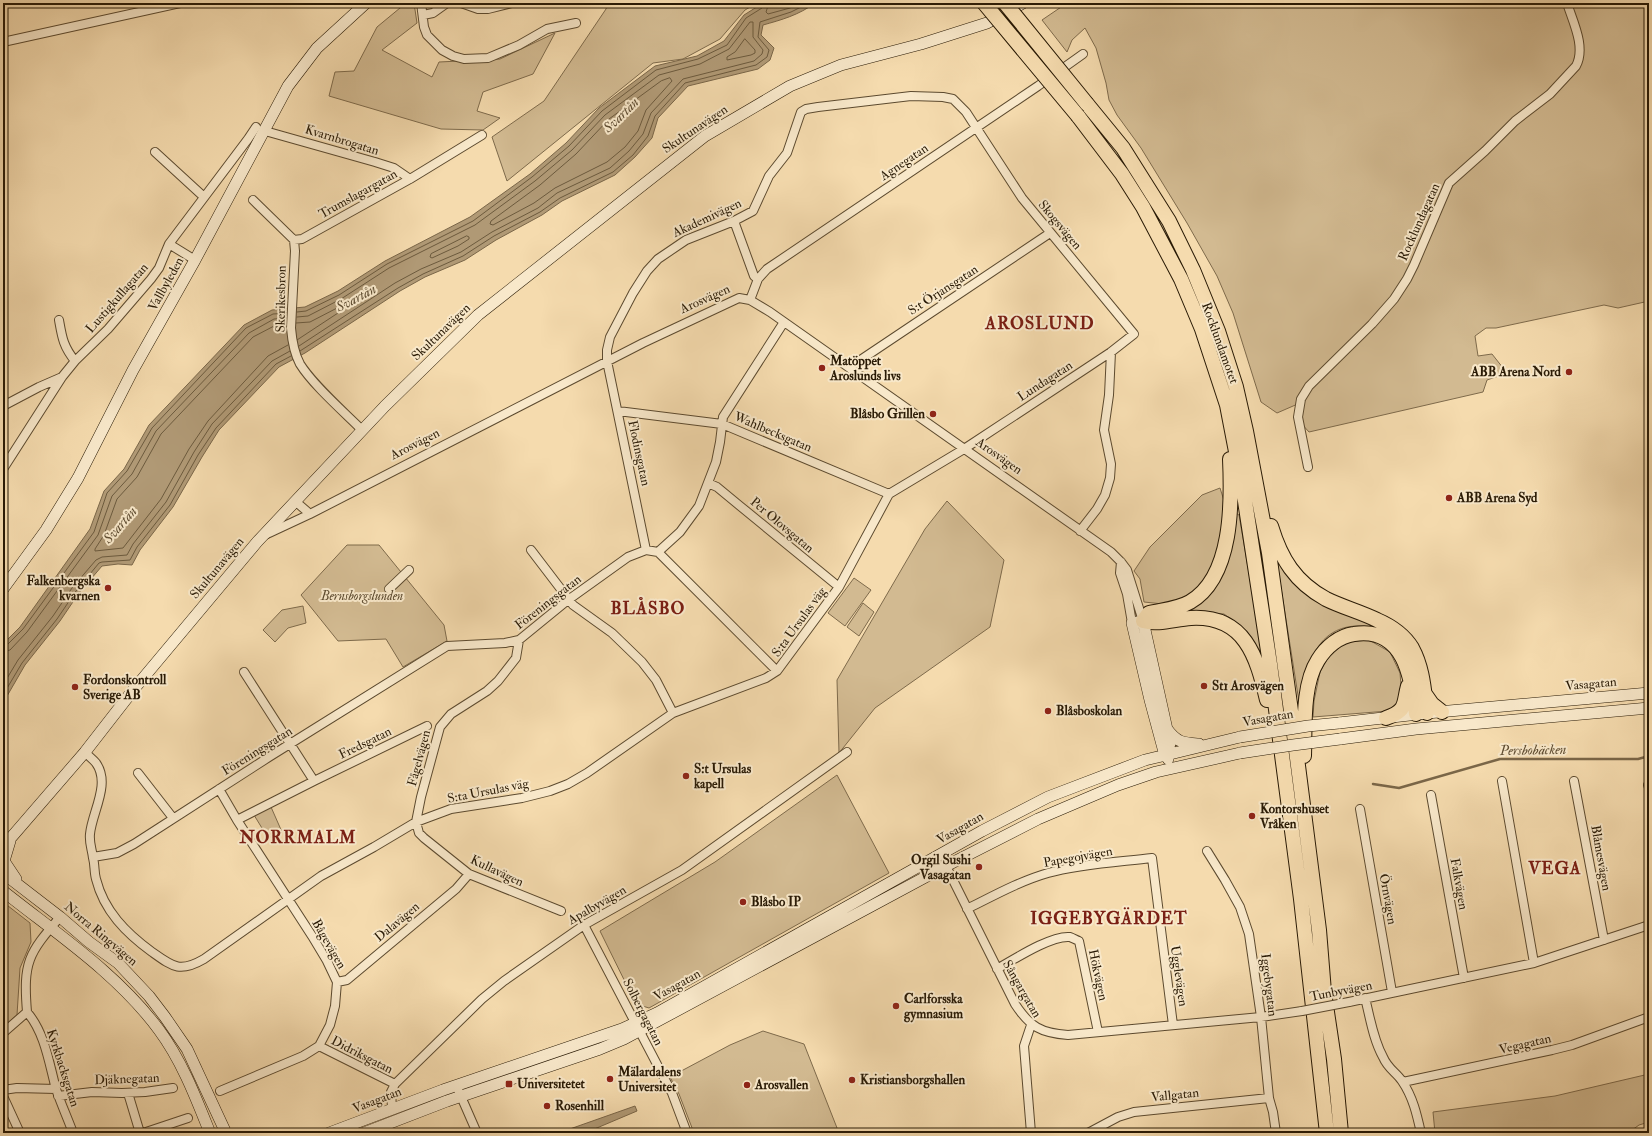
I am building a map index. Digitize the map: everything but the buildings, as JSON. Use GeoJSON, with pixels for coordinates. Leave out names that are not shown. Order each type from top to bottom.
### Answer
{"type":"FeatureCollection","features":[{"type":"Feature","properties":{"kind":"highway"},"geometry":{"type":"LineString","coordinates":[[984,3],[1078,116],[1122,174],[1143,207],[1178,272],[1202,329],[1227,405],[1237,494],[1270,664],[1301,899],[1327,1133]]}},
{"type":"Feature","properties":{"kind":"highway","name":"Rocklundamotet"},"geometry":{"type":"LineString","coordinates":[[1005,3],[1123,148],[1168,221],[1186,257],[1218,331],[1236,387],[1255,463],[1260,490]]}},
{"type":"Feature","properties":{"kind":"highway"},"geometry":{"type":"LineString","coordinates":[[1260,490],[1276,542],[1285,562],[1291,570],[1309,588],[1326,599],[1384,623],[1406,639],[1419,664],[1425,694],[1422,714]]}},
{"type":"Feature","properties":{"kind":"highway"},"geometry":{"type":"LineString","coordinates":[[1260,490],[1299,778],[1318,930],[1324,992],[1334,1059],[1341,1133]]}},
{"type":"Feature","properties":{"kind":"highway"},"geometry":{"type":"LineString","coordinates":[[1138,622],[1149,613],[1176,608],[1189,603],[1205,589],[1217,571],[1237,494]]}},
{"type":"Feature","properties":{"kind":"highway"},"geometry":{"type":"LineString","coordinates":[[1138,622],[1151,623],[1191,618],[1209,618],[1223,623],[1239,634],[1248,644],[1256,663],[1282,759]]}},
{"type":"Feature","properties":{"kind":"highway"},"geometry":{"type":"LineString","coordinates":[[1299,778],[1304,761],[1305,714],[1310,681],[1318,658],[1331,644],[1341,638],[1359,633],[1371,634],[1386,638],[1400,653],[1422,714]]}},
{"type":"Feature","properties":{"kind":"highway"},"geometry":{"type":"LineString","coordinates":[[1386,718],[1396,714],[1404,706],[1407,696],[1407,687],[1411,680]]}},
{"type":"Feature","properties":{"kind":"highway"},"geometry":{"type":"LineString","coordinates":[[1425,694],[1432,704],[1442,712]]}},
{"type":"Feature","properties":{"kind":"street"},"geometry":{"type":"LineString","coordinates":[[3,42],[180,3]]}},
{"type":"Feature","properties":{"kind":"street","name":"Vallbyleden"},"geometry":{"type":"LineString","coordinates":[[3,589],[46,530],[78,478],[133,370],[195,260],[260,129],[306,61],[317,48],[366,3]]}},
{"type":"Feature","properties":{"kind":"street"},"geometry":{"type":"LineString","coordinates":[[421,3],[427,35],[435,45],[453,56],[464,59],[488,58],[520,46],[547,29],[576,23]]}},
{"type":"Feature","properties":{"kind":"street"},"geometry":{"type":"LineString","coordinates":[[423,15],[433,13],[447,3]]}},
{"type":"Feature","properties":{"kind":"street"},"geometry":{"type":"LineString","coordinates":[[461,3],[478,9],[488,9],[512,3]]}},
{"type":"Feature","properties":{"kind":"street","name":"Skultunavägen"},"geometry":{"type":"LineString","coordinates":[[3,847],[7,838],[85,752],[134,689],[261,537],[424,366],[478,316],[705,136],[790,86],[821,72],[987,23],[1023,3]]}},
{"type":"Feature","properties":{"kind":"street","name":"Rocklundagatan"},"geometry":{"type":"LineString","coordinates":[[1308,467],[1298,417],[1299,405],[1308,386],[1372,324],[1394,299],[1414,265],[1449,183],[1485,151],[1515,121],[1550,94],[1576,66],[1581,51],[1567,3]]}},
{"type":"Feature","properties":{"kind":"street","name":"Agnegatan"},"geometry":{"type":"LineString","coordinates":[[750,300],[758,279],[767,269],[1083,54]]}},
{"type":"Feature","properties":{"kind":"street","name":"Akademivägen"},"geometry":{"type":"LineString","coordinates":[[608,361],[608,344],[610,337],[632,293],[647,271],[658,259],[686,240],[734,221],[753,210],[770,176],[787,154],[801,112],[806,109],[911,96],[943,97],[953,99],[962,107],[976,128]]}},
{"type":"Feature","properties":{"kind":"street","name":"Skogsvägen"},"geometry":{"type":"LineString","coordinates":[[976,128],[1022,198],[1132,331]]}},
{"type":"Feature","properties":{"kind":"street","name":"Kvarnbrogatan"},"geometry":{"type":"LineString","coordinates":[[260,129],[394,168],[410,179]]}},
{"type":"Feature","properties":{"kind":"street","name":"Lustigkullagatan"},"geometry":{"type":"LineString","coordinates":[[3,469],[62,377],[151,279],[159,268],[169,244],[248,139],[260,129]]}},
{"type":"Feature","properties":{"kind":"street","name":"Trumslagargatan"},"geometry":{"type":"LineString","coordinates":[[294,240],[308,237],[482,136]]}},
{"type":"Feature","properties":{"kind":"street"},"geometry":{"type":"LineString","coordinates":[[155,152],[204,196]]}},
{"type":"Feature","properties":{"kind":"street"},"geometry":{"type":"LineString","coordinates":[[253,200],[294,240]]}},
{"type":"Feature","properties":{"kind":"street"},"geometry":{"type":"LineString","coordinates":[[734,221],[754,276],[758,279]]}},
{"type":"Feature","properties":{"kind":"street","name":"S:t Örjansgatan"},"geometry":{"type":"LineString","coordinates":[[850,367],[1050,233]]}},
{"type":"Feature","properties":{"kind":"street","name":"Skerikesbron"},"geometry":{"type":"LineString","coordinates":[[294,240],[295,250],[292,338],[300,364],[309,376],[362,430]]}},
{"type":"Feature","properties":{"kind":"street"},"geometry":{"type":"LineString","coordinates":[[169,244],[195,260]]}},
{"type":"Feature","properties":{"kind":"street","name":"Arosvägen"},"geometry":{"type":"LineString","coordinates":[[261,537],[310,514],[608,361],[739,298],[750,300],[850,367],[1111,552],[1121,562],[1127,570],[1156,722],[1170,768]]}},
{"type":"Feature","properties":{"kind":"street"},"geometry":{"type":"LineString","coordinates":[[59,320],[64,345],[75,361]]}},
{"type":"Feature","properties":{"kind":"street"},"geometry":{"type":"LineString","coordinates":[[658,552],[680,532],[699,506],[708,483],[720,442],[723,417],[784,322]]}},
{"type":"Feature","properties":{"kind":"street","name":"Lundagatan"},"geometry":{"type":"LineString","coordinates":[[964,449],[1111,352],[1134,334],[1132,331]]}},
{"type":"Feature","properties":{"kind":"street"},"geometry":{"type":"LineString","coordinates":[[1080,531],[1103,500],[1110,478],[1111,464],[1104,430],[1109,395],[1111,352]]}},
{"type":"Feature","properties":{"kind":"street","name":"Flodinsgatan"},"geometry":{"type":"LineString","coordinates":[[608,361],[646,550]]}},
{"type":"Feature","properties":{"kind":"street"},"geometry":{"type":"LineString","coordinates":[[3,406],[62,377]]}},
{"type":"Feature","properties":{"kind":"street","name":"Wahlbecksgatan"},"geometry":{"type":"LineString","coordinates":[[618,411],[722,424],[889,494]]}},
{"type":"Feature","properties":{"kind":"street"},"geometry":{"type":"LineString","coordinates":[[889,494],[964,449]]}},
{"type":"Feature","properties":{"kind":"street","name":"Per Olovsgatan"},"geometry":{"type":"LineString","coordinates":[[708,483],[717,487],[839,587]]}},
{"type":"Feature","properties":{"kind":"street","name":"S:ta Ursulas väg"},"geometry":{"type":"LineString","coordinates":[[85,752],[96,763],[100,771],[101,781],[90,832],[89,844],[93,857],[95,878],[99,889],[117,921],[127,933],[174,967],[184,968],[204,959],[321,876],[374,848],[416,822],[451,809],[522,798],[550,791],[568,784],[587,773],[673,713],[766,678],[777,671],[839,587],[889,494]]}},
{"type":"Feature","properties":{"kind":"street"},"geometry":{"type":"LineString","coordinates":[[296,500],[310,514]]}},
{"type":"Feature","properties":{"kind":"street"},"geometry":{"type":"LineString","coordinates":[[531,550],[568,600],[612,633],[642,662],[656,680],[673,713]]}},
{"type":"Feature","properties":{"kind":"street"},"geometry":{"type":"LineString","coordinates":[[646,550],[658,552],[777,671]]}},
{"type":"Feature","properties":{"kind":"street","name":"Föreningsgatan"},"geometry":{"type":"LineString","coordinates":[[93,857],[117,853],[446,646],[505,643],[519,640],[568,600],[628,557],[646,550]]}},
{"type":"Feature","properties":{"kind":"street"},"geometry":{"type":"LineString","coordinates":[[389,589],[408,570]]}},
{"type":"Feature","properties":{"kind":"street","name":"Arosvägen"},"geometry":{"type":"LineString","coordinates":[[1138,622],[1167,728],[1170,743],[1167,755]]}},
{"type":"Feature","properties":{"kind":"street","name":"Fågelvägen"},"geometry":{"type":"LineString","coordinates":[[416,822],[421,797],[440,727],[451,714],[486,691],[498,681],[516,658],[519,640]]}},
{"type":"Feature","properties":{"kind":"street"},"geometry":{"type":"LineString","coordinates":[[244,672],[314,781]]}},
{"type":"Feature","properties":{"kind":"street","name":"Vasagatan"},"geometry":{"type":"LineString","coordinates":[[329,1133],[456,1085],[622,1029],[637,1027],[657,1013],[982,831],[1048,796],[1145,760],[1240,737],[1288,729],[1442,712],[1649,693]]}},
{"type":"Feature","properties":{"kind":"street","name":"Vasagatan"},"geometry":{"type":"LineString","coordinates":[[364,1133],[460,1096],[600,1049],[637,1027],[1038,819],[1118,785],[1170,768],[1293,745],[1416,729],[1649,708]]}},
{"type":"Feature","properties":{"kind":"street"},"geometry":{"type":"LineString","coordinates":[[1422,714],[1429,728]]}},
{"type":"Feature","properties":{"kind":"street"},"geometry":{"type":"LineString","coordinates":[[1416,729],[1422,714]]}},
{"type":"Feature","properties":{"kind":"street"},"geometry":{"type":"LineString","coordinates":[[1145,760],[1156,744],[1156,722]]}},
{"type":"Feature","properties":{"kind":"street","name":"Fredsgatan"},"geometry":{"type":"LineString","coordinates":[[237,820],[427,726]]}},
{"type":"Feature","properties":{"kind":"street"},"geometry":{"type":"LineString","coordinates":[[1167,728],[1176,740],[1184,743],[1205,745]]}},
{"type":"Feature","properties":{"kind":"street","name":"Apalbyvägen"},"geometry":{"type":"LineString","coordinates":[[395,1084],[482,999],[504,981],[584,925],[682,870],[846,752]]}},
{"type":"Feature","properties":{"kind":"street"},"geometry":{"type":"LineString","coordinates":[[138,773],[173,818]]}},
{"type":"Feature","properties":{"kind":"street"},"geometry":{"type":"LineString","coordinates":[[1502,781],[1534,963]]}},
{"type":"Feature","properties":{"kind":"street","name":"Blåmesvägen"},"geometry":{"type":"LineString","coordinates":[[1574,781],[1604,940]]}},
{"type":"Feature","properties":{"kind":"street","name":"Bågevägen"},"geometry":{"type":"LineString","coordinates":[[219,789],[237,820],[327,961],[336,982],[335,1006],[330,1025],[319,1046]]}},
{"type":"Feature","properties":{"kind":"street","name":"Falkvägen"},"geometry":{"type":"LineString","coordinates":[[1431,795],[1464,978]]}},
{"type":"Feature","properties":{"kind":"street","name":"Örnvägen"},"geometry":{"type":"LineString","coordinates":[[1360,809],[1392,992]]}},
{"type":"Feature","properties":{"kind":"street","name":"Kullavägen"},"geometry":{"type":"LineString","coordinates":[[416,822],[419,833],[424,838],[469,874],[561,912]]}},
{"type":"Feature","properties":{"kind":"street"},"geometry":{"type":"LineString","coordinates":[[7,838],[4,861],[20,885]]}},
{"type":"Feature","properties":{"kind":"street","name":"Iggebygatan"},"geometry":{"type":"LineString","coordinates":[[1206,850],[1225,880],[1246,922],[1253,951],[1269,1098],[1276,1133]]}},
{"type":"Feature","properties":{"kind":"street"},"geometry":{"type":"LineString","coordinates":[[940,855],[946,866]]}},
{"type":"Feature","properties":{"kind":"street","name":"Papegojvägen"},"geometry":{"type":"LineString","coordinates":[[967,909],[1011,887],[1049,873],[1100,864],[1152,858]]}},
{"type":"Feature","properties":{"kind":"street","name":"Ugglevägen"},"geometry":{"type":"LineString","coordinates":[[1152,858],[1173,1025]]}},
{"type":"Feature","properties":{"kind":"street","name":"Sångargatan"},"geometry":{"type":"LineString","coordinates":[[946,866],[1015,1004],[1031,1025],[1024,1046],[1031,1133]]}},
{"type":"Feature","properties":{"kind":"street","name":"Norra Ringvägen"},"geometry":{"type":"LineString","coordinates":[[3,872],[60,917],[88,942],[118,963],[149,996],[165,1017],[189,1054],[226,1133]]}},
{"type":"Feature","properties":{"kind":"street","name":"Dalavägen"},"geometry":{"type":"LineString","coordinates":[[336,982],[346,980],[456,889],[469,874]]}},
{"type":"Feature","properties":{"kind":"street","name":"Norra Ringvägen"},"geometry":{"type":"LineString","coordinates":[[3,891],[110,977],[147,1015],[176,1056],[193,1090],[210,1133]]}},
{"type":"Feature","properties":{"kind":"street"},"geometry":{"type":"LineString","coordinates":[[3,1033],[27,1012],[26,996],[28,963],[33,950],[60,917]]}},
{"type":"Feature","properties":{"kind":"street","name":"Solbergagatan"},"geometry":{"type":"LineString","coordinates":[[584,925],[672,1093],[687,1133]]}},
{"type":"Feature","properties":{"kind":"street","name":"Tunbyvägen"},"geometry":{"type":"LineString","coordinates":[[1031,1025],[1050,1034],[1068,1036],[1261,1017],[1302,1011],[1534,963],[1649,925]]}},
{"type":"Feature","properties":{"kind":"street","name":"Hökvägen"},"geometry":{"type":"LineString","coordinates":[[997,970],[1036,947],[1071,937],[1079,941],[1098,1032]]}},
{"type":"Feature","properties":{"kind":"street"},"geometry":{"type":"LineString","coordinates":[[1365,998],[1370,1021],[1382,1056],[1390,1069],[1403,1082],[1413,1102],[1421,1133]]}},
{"type":"Feature","properties":{"kind":"street","name":"Kyrkbacksgatan"},"geometry":{"type":"LineString","coordinates":[[27,1012],[39,1031],[49,1058],[57,1092],[73,1133]]}},
{"type":"Feature","properties":{"kind":"street","name":"Vegagatan"},"geometry":{"type":"LineString","coordinates":[[1403,1082],[1572,1045],[1649,1017]]}},
{"type":"Feature","properties":{"kind":"street"},"geometry":{"type":"LineString","coordinates":[[220,1091],[303,1056],[319,1046]]}},
{"type":"Feature","properties":{"kind":"street","name":"Didriksgatan"},"geometry":{"type":"LineString","coordinates":[[319,1046],[395,1084]]}},
{"type":"Feature","properties":{"kind":"street"},"geometry":{"type":"LineString","coordinates":[[392,1108],[391,1092],[395,1084]]}},
{"type":"Feature","properties":{"kind":"street"},"geometry":{"type":"LineString","coordinates":[[456,1085],[476,1133]]}},
{"type":"Feature","properties":{"kind":"street","name":"Djäknegatan"},"geometry":{"type":"LineString","coordinates":[[3,1090],[17,1088],[57,1092],[128,1093],[173,1088]]}},
{"type":"Feature","properties":{"kind":"street"},"geometry":{"type":"LineString","coordinates":[[128,1093],[142,1133],[188,1118]]}},
{"type":"Feature","properties":{"kind":"street"},"geometry":{"type":"LineString","coordinates":[[3,1096],[20,1133]]}},
{"type":"Feature","properties":{"kind":"street","name":"Vallgatan"},"geometry":{"type":"LineString","coordinates":[[1088,1133],[1118,1117],[1134,1112],[1269,1098]]}},
{"type":"Feature","properties":{"kind":"green space"},"geometry":{"type":"Polygon","coordinates":[[[406,3],[414,3],[417,23],[382,50],[432,77],[439,62],[500,59],[555,33],[533,74],[483,92],[477,111],[500,118],[483,130],[441,129],[329,96],[335,72],[354,71],[377,27],[406,3]]]}},
{"type":"Feature","properties":{"kind":"green space"},"geometry":{"type":"Polygon","coordinates":[[[608,3],[757,3],[745,10],[720,39],[683,59],[653,63],[507,181],[492,137],[544,101],[606,9],[608,3]]]}},
{"type":"Feature","properties":{"kind":"green space"},"geometry":{"type":"Polygon","coordinates":[[[1067,3],[1649,3],[1649,301],[1618,308],[1604,305],[1496,328],[1486,328],[1475,336],[1478,356],[1492,354],[1507,373],[1487,380],[1483,392],[1309,432],[1300,422],[1300,403],[1277,413],[1261,402],[1233,313],[1217,276],[1187,223],[1141,148],[1117,115],[1109,100],[1106,83],[1096,48],[1085,28],[1072,40],[1067,52],[1042,20],[1067,3]]]}},
{"type":"Feature","properties":{"kind":"green space"},"geometry":{"type":"Polygon","coordinates":[[[1220,488],[1226,507],[1220,546],[1213,569],[1202,585],[1183,600],[1163,604],[1144,602],[1140,579],[1134,571],[1150,547],[1202,495],[1220,488]]]}},
{"type":"Feature","properties":{"kind":"green space"},"geometry":{"type":"Polygon","coordinates":[[[947,501],[1004,560],[990,627],[875,708],[839,753],[837,680],[925,529],[947,501]]]}},
{"type":"Feature","properties":{"kind":"green space"},"geometry":{"type":"Polygon","coordinates":[[[1236,513],[1239,515],[1265,667],[1253,640],[1241,626],[1224,614],[1176,612],[1193,607],[1236,513]]]}},
{"type":"Feature","properties":{"kind":"green space","name":"Bernsborgslunden"},"geometry":{"type":"Polygon","coordinates":[[[347,545],[379,545],[444,625],[447,641],[403,667],[386,639],[338,641],[301,595],[347,545]]]}},
{"type":"Feature","properties":{"kind":"green space"},"geometry":{"type":"Polygon","coordinates":[[[1276,556],[1292,579],[1386,631],[1362,626],[1351,626],[1332,633],[1324,640],[1317,649],[1309,665],[1300,708],[1276,556]]]}},
{"type":"Feature","properties":{"kind":"green space"},"geometry":{"type":"Polygon","coordinates":[[[854,578],[871,590],[845,626],[828,613],[854,578]]]}},
{"type":"Feature","properties":{"kind":"green space"},"geometry":{"type":"Polygon","coordinates":[[[863,603],[874,612],[859,636],[847,627],[863,603]]]}},
{"type":"Feature","properties":{"kind":"green space"},"geometry":{"type":"Polygon","coordinates":[[[303,606],[306,623],[288,628],[275,642],[263,630],[282,610],[303,606]]]}},
{"type":"Feature","properties":{"kind":"green space"},"geometry":{"type":"Polygon","coordinates":[[[1369,640],[1390,652],[1400,673],[1402,698],[1388,711],[1313,717],[1314,701],[1320,672],[1329,656],[1346,642],[1369,640]]]}},
{"type":"Feature","properties":{"kind":"green space","name":"Blåsbo IP"},"geometry":{"type":"Polygon","coordinates":[[[837,775],[889,873],[649,1008],[636,1004],[600,931],[715,862],[837,775]]]}},
{"type":"Feature","properties":{"kind":"green space"},"geometry":{"type":"Polygon","coordinates":[[[271,807],[282,832],[268,838],[254,815],[271,807]]]}},
{"type":"Feature","properties":{"kind":"green space"},"geometry":{"type":"Polygon","coordinates":[[[3,902],[30,923],[31,942],[20,968],[17,1015],[3,1027],[3,902]]]}},
{"type":"Feature","properties":{"kind":"green space","name":"Arosvallen"},"geometry":{"type":"Polygon","coordinates":[[[763,1031],[804,1044],[839,1133],[694,1133],[679,1094],[670,1077],[730,1045],[763,1031]]]}},
{"type":"Feature","properties":{"kind":"green space"},"geometry":{"type":"Polygon","coordinates":[[[1649,1074],[1649,1122],[1639,1125],[1628,1133],[1435,1133],[1433,1112],[1555,1096],[1649,1074]]]}},
{"type":"Feature","properties":{"kind":"water","name":"Svartån"},"geometry":{"type":"Polygon","coordinates":[[[763,3],[815,3],[796,14],[763,25],[761,35],[774,48],[770,60],[758,69],[688,86],[658,118],[652,138],[635,157],[615,175],[562,201],[542,215],[496,240],[465,260],[425,277],[400,291],[305,353],[279,367],[219,430],[173,507],[140,550],[132,565],[118,564],[102,566],[79,593],[60,621],[25,665],[3,703],[3,644],[20,627],[90,529],[104,491],[124,469],[149,425],[244,325],[272,310],[305,307],[338,291],[385,261],[470,217],[530,174],[566,143],[599,108],[655,66],[697,56],[724,41],[744,15],[763,3]]]}},
{"type":"Feature","properties":{"kind":"water"},"geometry":{"type":"Polygon","coordinates":[[[635,1106],[637,1111],[585,1133],[569,1133],[567,1130],[635,1106]]]}},
{"type":"Feature","properties":{"kind":"waterway","name":"Persbobäcken"},"geometry":{"type":"LineString","coordinates":[[1373,784],[1399,788],[1500,759],[1638,759],[1649,756]]}},
{"type":"Feature","properties":{"kind":"place","name":"Matöppet Aroslunds livs"},"geometry":{"type":"Point","coordinates":[822,368]}},
{"type":"Feature","properties":{"kind":"place","name":"ABB Arena Nord"},"geometry":{"type":"Point","coordinates":[1569,372]}},
{"type":"Feature","properties":{"kind":"place","name":"Blåsbo Grillen"},"geometry":{"type":"Point","coordinates":[933,414]}},
{"type":"Feature","properties":{"kind":"place","name":"ABB Arena Syd"},"geometry":{"type":"Point","coordinates":[1449,498]}},
{"type":"Feature","properties":{"kind":"place","name":"Falkenbergska kvarnen"},"geometry":{"type":"Point","coordinates":[108,588]}},
{"type":"Feature","properties":{"kind":"place","name":"St1 Arosvägen"},"geometry":{"type":"Point","coordinates":[1204,686]}},
{"type":"Feature","properties":{"kind":"place","name":"Fordonskontroll Sverige AB"},"geometry":{"type":"Point","coordinates":[75,687]}},
{"type":"Feature","properties":{"kind":"place","name":"Blåsboskolan"},"geometry":{"type":"Point","coordinates":[1048,711]}},
{"type":"Feature","properties":{"kind":"place","name":"S:t Ursulas kapell"},"geometry":{"type":"Point","coordinates":[686,776]}},
{"type":"Feature","properties":{"kind":"place","name":"Kontorshuset Vråken"},"geometry":{"type":"Point","coordinates":[1252,816]}},
{"type":"Feature","properties":{"kind":"place","name":"Orgil Sushi Vasagatan"},"geometry":{"type":"Point","coordinates":[979,867]}},
{"type":"Feature","properties":{"kind":"place","name":"Blåsbo IP"},"geometry":{"type":"Point","coordinates":[743,902]}},
{"type":"Feature","properties":{"kind":"place","name":"Carlforsska gymnasium"},"geometry":{"type":"Point","coordinates":[896,1006]}},
{"type":"Feature","properties":{"kind":"place","name":"Mälardalens Universitet"},"geometry":{"type":"Point","coordinates":[610,1079]}},
{"type":"Feature","properties":{"kind":"place","name":"Kristiansborgshallen"},"geometry":{"type":"Point","coordinates":[852,1080]}},
{"type":"Feature","properties":{"kind":"place","name":"Universitetet"},"geometry":{"type":"Point","coordinates":[509,1084]}},
{"type":"Feature","properties":{"kind":"place","name":"Arosvallen"},"geometry":{"type":"Point","coordinates":[747,1085]}},
{"type":"Feature","properties":{"kind":"place","name":"Rosenhill"},"geometry":{"type":"Point","coordinates":[547,1106]}},
{"type":"Feature","properties":{"kind":"district","name":"AROSLUND"},"geometry":{"type":"Point","coordinates":[1040,323]}},
{"type":"Feature","properties":{"kind":"district","name":"BLÅSBO"},"geometry":{"type":"Point","coordinates":[648,608]}},
{"type":"Feature","properties":{"kind":"district","name":"NORRMALM"},"geometry":{"type":"Point","coordinates":[298,837]}},
{"type":"Feature","properties":{"kind":"district","name":"VEGA"},"geometry":{"type":"Point","coordinates":[1555,868]}},
{"type":"Feature","properties":{"kind":"district","name":"IGGEBYGÄRDET"},"geometry":{"type":"Point","coordinates":[1109,918]}}]}
